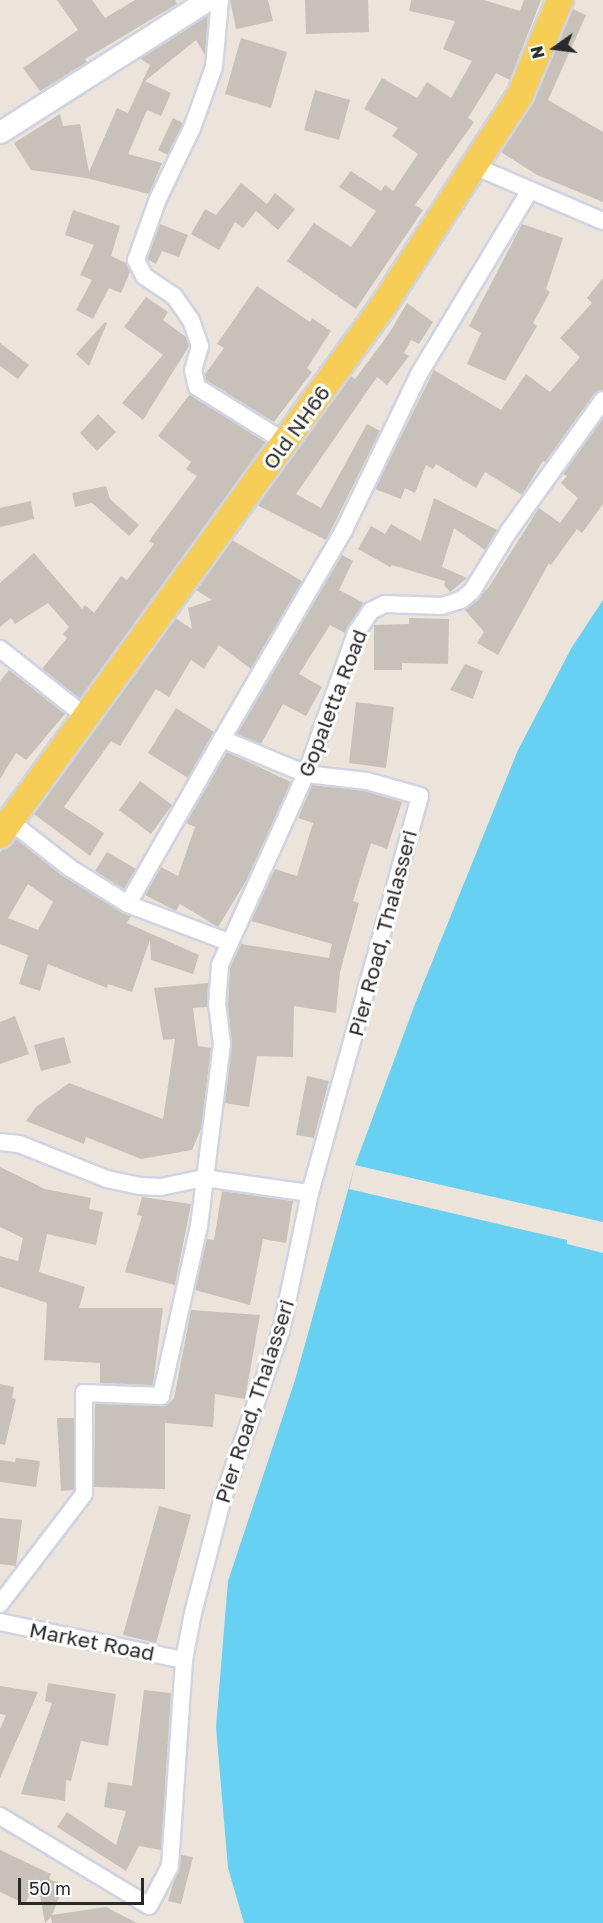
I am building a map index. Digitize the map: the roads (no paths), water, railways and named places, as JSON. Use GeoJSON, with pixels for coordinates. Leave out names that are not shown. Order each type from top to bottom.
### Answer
{"type":"FeatureCollection","features":[{"type":"Feature","properties":{"kind":"main road","name":"Old NH66"},"geometry":{"type":"LineString","coordinates":[[5,828],[383,306],[520,94],[560,0]]}},
{"type":"Feature","properties":{"kind":"street"},"geometry":{"type":"LineString","coordinates":[[0,132],[207,0]]}},
{"type":"Feature","properties":{"kind":"street"},"geometry":{"type":"LineString","coordinates":[[220,0],[214,67],[192,128],[158,199],[136,260],[144,276],[174,296],[191,320],[200,345],[193,370],[197,387],[285,442]]}},
{"type":"Feature","properties":{"kind":"street"},"geometry":{"type":"LineString","coordinates":[[474,166],[529,192],[603,221]]}},
{"type":"Feature","properties":{"kind":"street"},"geometry":{"type":"LineString","coordinates":[[128,904],[344,530],[419,374],[529,192]]}},
{"type":"Feature","properties":{"kind":"street","name":"Gopaletta Road"},"geometry":{"type":"LineString","coordinates":[[0,1604],[84,1494],[84,1393],[161,1396],[174,1353],[204,1178],[222,1044],[217,1006],[220,965],[228,942],[306,774],[338,677],[364,619],[385,604],[442,606],[461,600],[472,591],[509,531],[603,400]]}},
{"type":"Feature","properties":{"kind":"street"},"geometry":{"type":"LineString","coordinates":[[0,649],[86,717]]}},
{"type":"Feature","properties":{"kind":"street"},"geometry":{"type":"LineString","coordinates":[[222,739],[306,774]]}},
{"type":"Feature","properties":{"kind":"street","name":"Pier Road, Thalasseri"},"geometry":{"type":"LineString","coordinates":[[0,1816],[149,1906],[170,1866],[184,1660],[222,1501],[281,1331],[310,1193],[420,796],[367,781],[306,774]]}},
{"type":"Feature","properties":{"kind":"street"},"geometry":{"type":"LineString","coordinates":[[5,828],[128,904],[228,942]]}},
{"type":"Feature","properties":{"kind":"street"},"geometry":{"type":"LineString","coordinates":[[0,1142],[19,1144],[107,1179],[140,1186],[161,1187],[204,1178],[310,1193]]}},
{"type":"Feature","properties":{"kind":"street","name":"Market Road"},"geometry":{"type":"LineString","coordinates":[[0,1622],[184,1660]]}},
{"type":"Feature","properties":{"kind":"water"},"geometry":{"type":"Polygon","coordinates":[[[603,600],[603,1923],[244,1923],[228,1868],[216,1727],[228,1581],[295,1380],[355,1165],[415,1004],[518,750],[572,647],[603,600]]]}}]}
